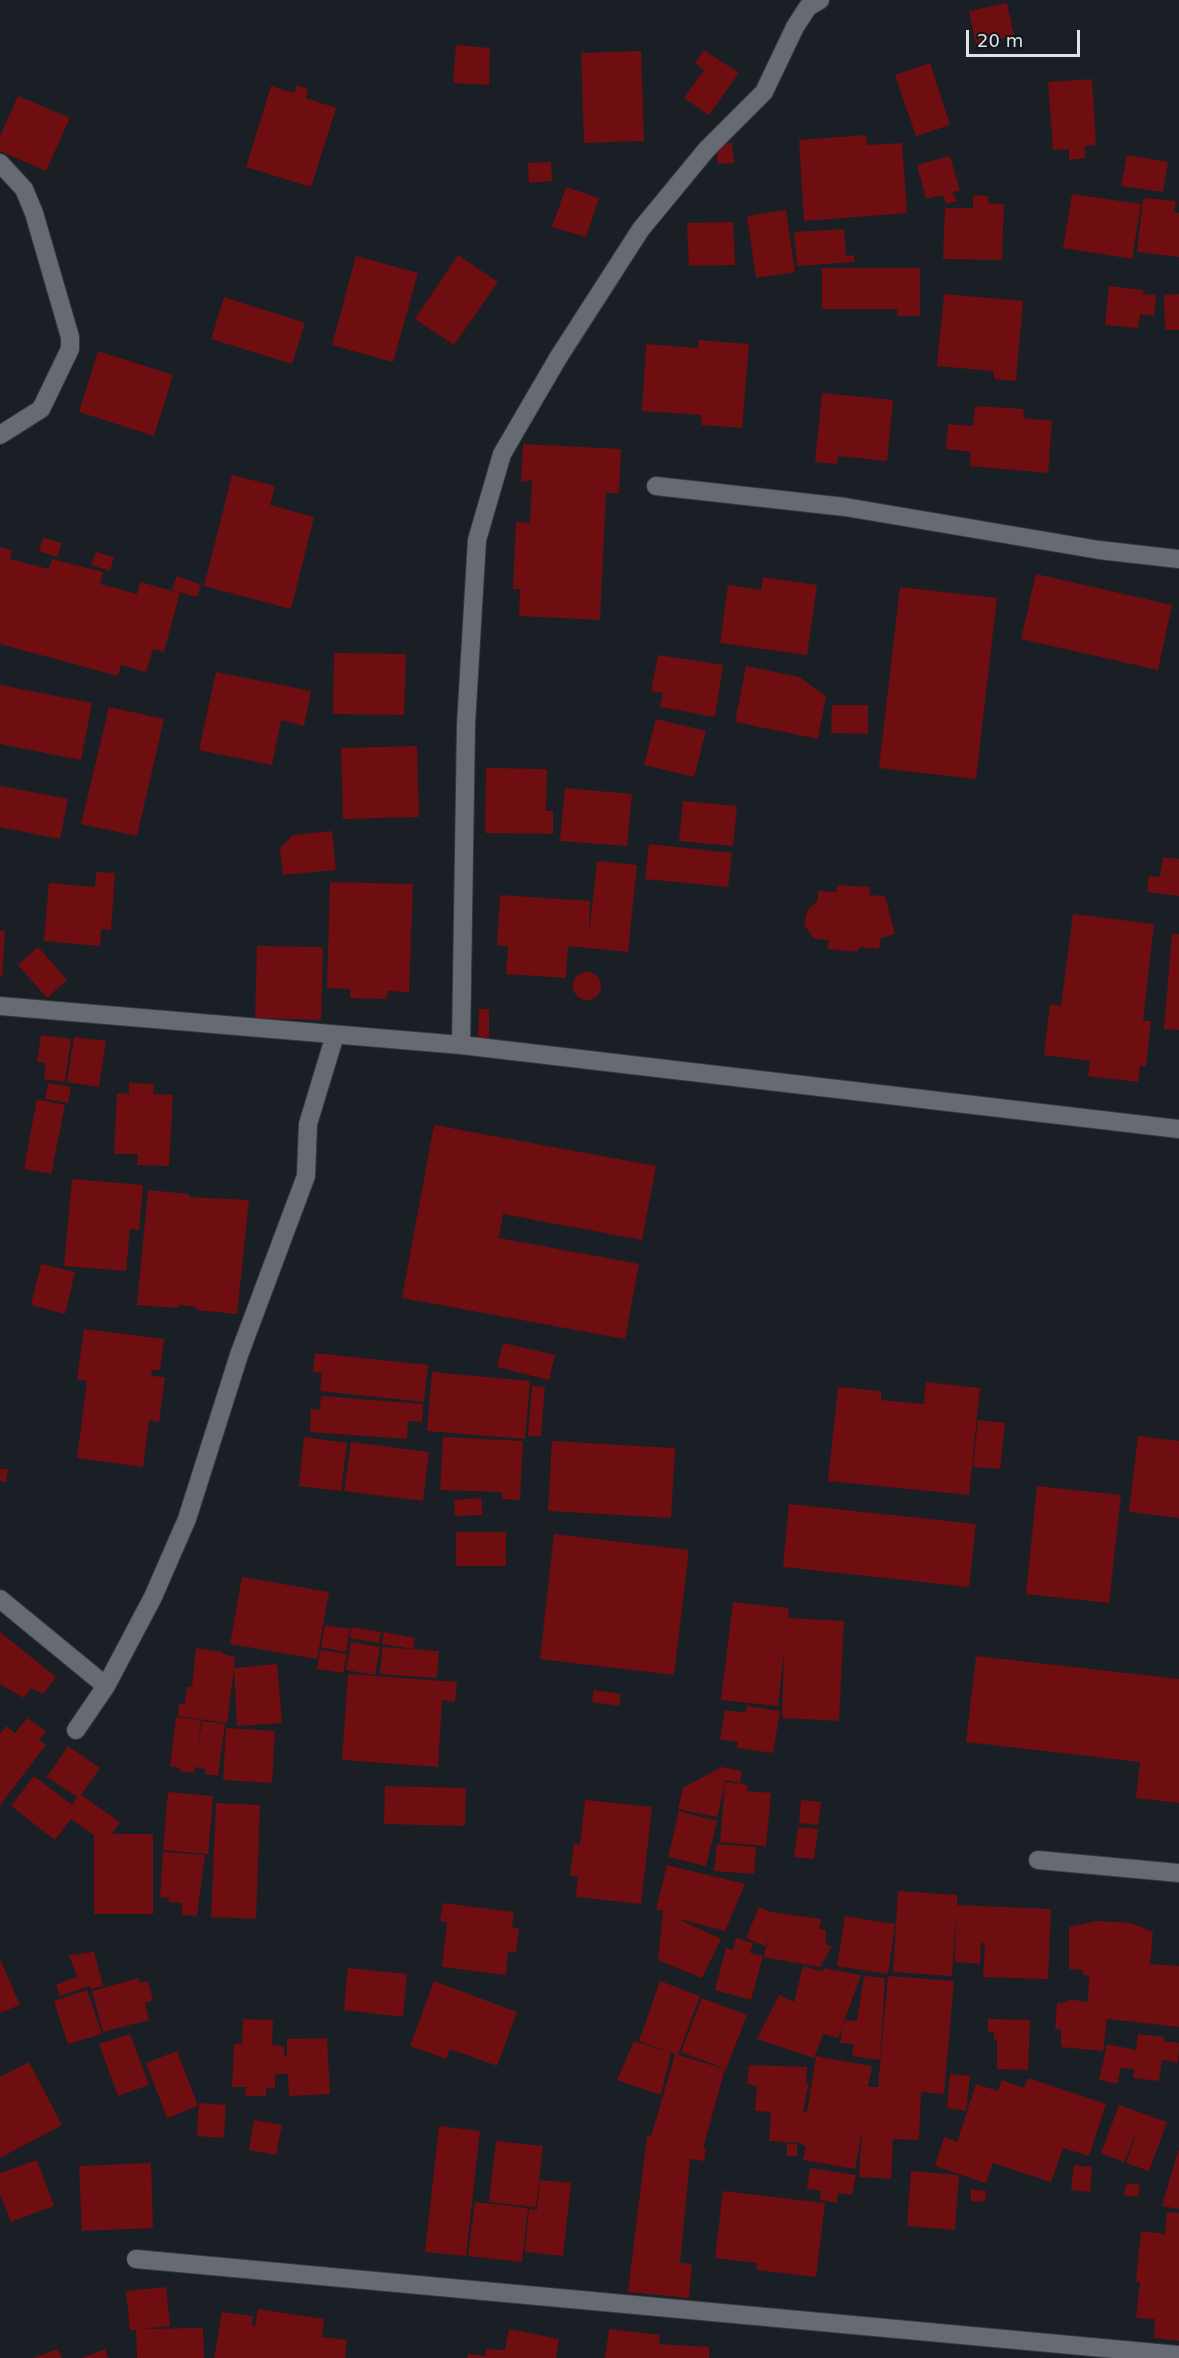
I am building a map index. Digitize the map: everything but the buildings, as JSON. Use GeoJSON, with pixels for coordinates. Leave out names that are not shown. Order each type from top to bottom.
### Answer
{"type":"FeatureCollection","features":[{"type":"Feature","properties":{"kind":"street"},"geometry":{"type":"LineString","coordinates":[[461,1046],[466,724],[477,540],[502,454],[558,358],[641,229],[707,149],[764,92],[808,7],[820,0]]}},
{"type":"Feature","properties":{"kind":"street"},"geometry":{"type":"LineString","coordinates":[[0,163],[24,189],[34,213],[70,337],[70,349],[41,409],[0,435]]}},
{"type":"Feature","properties":{"kind":"street"},"geometry":{"type":"LineString","coordinates":[[656,486],[845,507],[1099,550],[1179,559]]}},
{"type":"Feature","properties":{"kind":"street"},"geometry":{"type":"LineString","coordinates":[[0,1006],[461,1046],[1179,1129]]}},
{"type":"Feature","properties":{"kind":"street"},"geometry":{"type":"LineString","coordinates":[[76,1730],[106,1686],[153,1597],[188,1519],[239,1355],[306,1176],[308,1125],[336,1035]]}},
{"type":"Feature","properties":{"kind":"street"},"geometry":{"type":"LineString","coordinates":[[0,1599],[106,1686]]}},
{"type":"Feature","properties":{"kind":"street"},"geometry":{"type":"LineString","coordinates":[[1038,1860],[1179,1873]]}},
{"type":"Feature","properties":{"kind":"street"},"geometry":{"type":"LineString","coordinates":[[136,2259],[1179,2355]]}}]}
